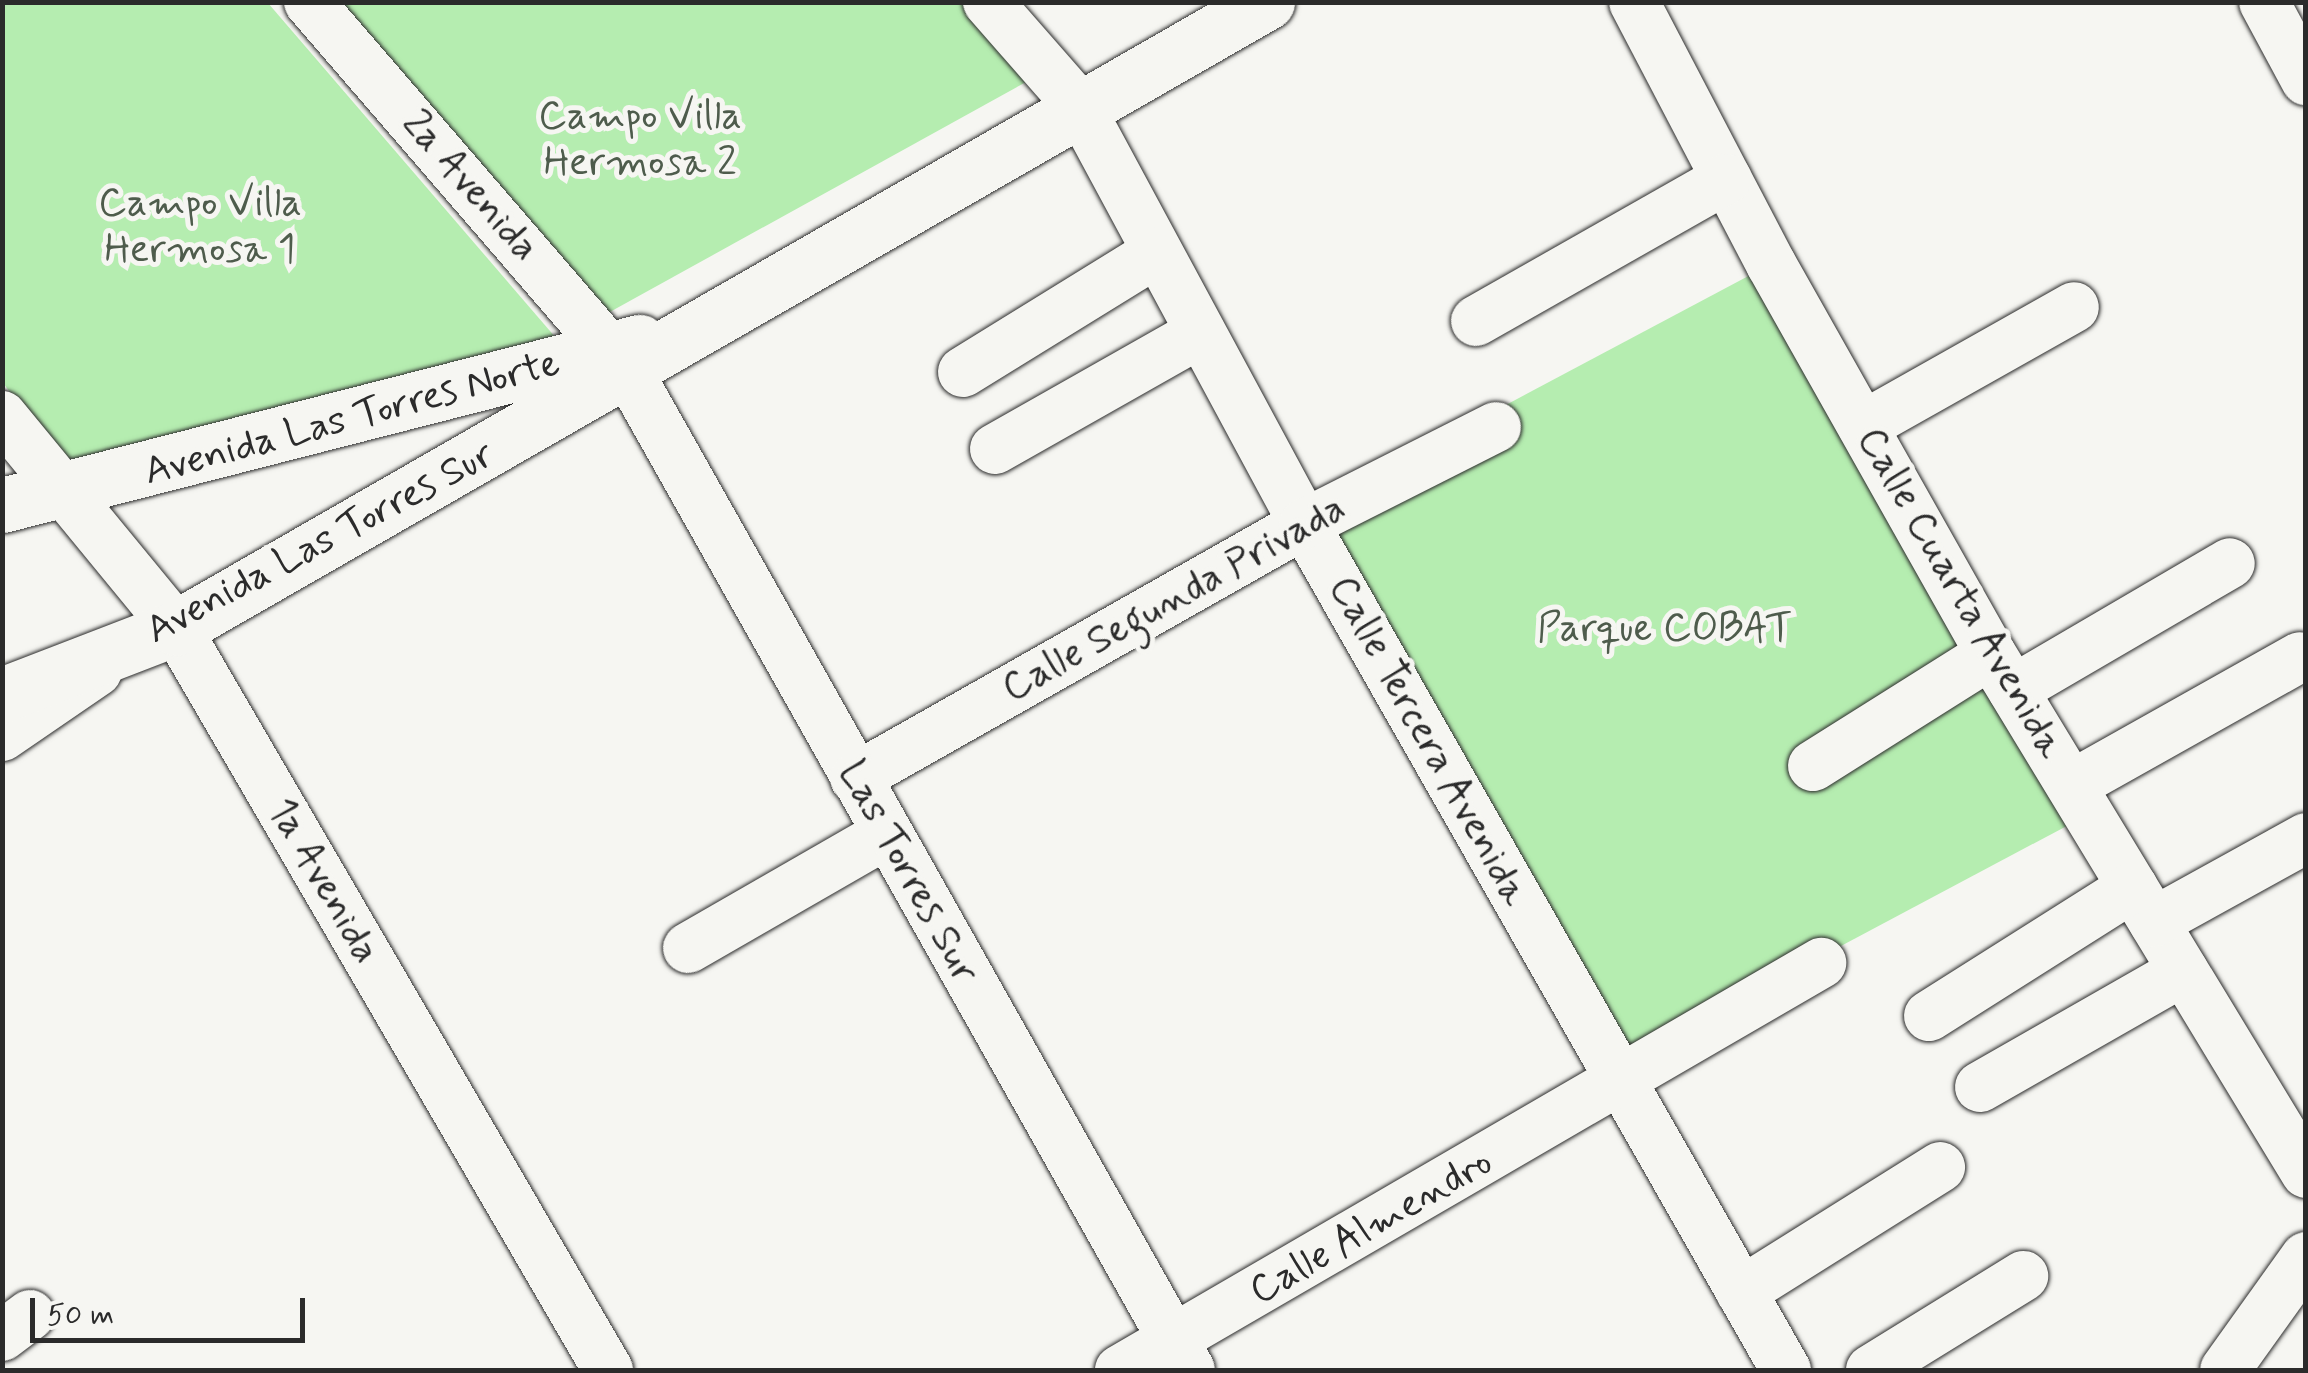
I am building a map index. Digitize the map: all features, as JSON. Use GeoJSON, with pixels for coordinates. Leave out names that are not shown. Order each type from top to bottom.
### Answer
{"type":"FeatureCollection","features":[{"type":"Feature","properties":{"kind":"main road","name":"Avenida Las Torres Norte"},"geometry":{"type":"LineString","coordinates":[[2,505],[621,361],[699,323],[1267,2]]}},
{"type":"Feature","properties":{"kind":"main road","name":"Avenida Las Torres Sur"},"geometry":{"type":"LineString","coordinates":[[2,696],[157,636],[621,361]]}},
{"type":"Feature","properties":{"kind":"street","name":"2a Avenida"},"geometry":{"type":"LineString","coordinates":[[309,2],[621,361]]}},
{"type":"Feature","properties":{"kind":"street","name":"Calle Tercera Avenida"},"geometry":{"type":"LineString","coordinates":[[988,2],[1079,106],[1304,524],[1786,1370]]}},
{"type":"Feature","properties":{"kind":"street","name":"Calle Cuarta Avenida"},"geometry":{"type":"LineString","coordinates":[[1634,2],[1726,178],[2002,672],[2306,1173]]}},
{"type":"Feature","properties":{"kind":"street"},"geometry":{"type":"LineString","coordinates":[[2264,2],[2306,80]]}},
{"type":"Feature","properties":{"kind":"street"},"geometry":{"type":"LineString","coordinates":[[1476,322],[1726,178]]}},
{"type":"Feature","properties":{"kind":"street"},"geometry":{"type":"LineString","coordinates":[[963,372],[1157,252]]}},
{"type":"Feature","properties":{"kind":"street"},"geometry":{"type":"LineString","coordinates":[[1864,426],[2074,308]]}},
{"type":"Feature","properties":{"kind":"street"},"geometry":{"type":"LineString","coordinates":[[995,449],[1200,333]]}},
{"type":"Feature","properties":{"kind":"street","name":"Las Torres Sur"},"geometry":{"type":"LineString","coordinates":[[621,361],[1181,1355]]}},
{"type":"Feature","properties":{"kind":"street","name":"1a Avenida"},"geometry":{"type":"LineString","coordinates":[[2,416],[68,492],[608,1370]]}},
{"type":"Feature","properties":{"kind":"street","name":"Calle Segunda Privada"},"geometry":{"type":"LineString","coordinates":[[854,778],[1304,524],[1496,427]]}},
{"type":"Feature","properties":{"kind":"street"},"geometry":{"type":"LineString","coordinates":[[1813,766],[2230,563]]}},
{"type":"Feature","properties":{"kind":"street"},"geometry":{"type":"LineString","coordinates":[[2,736],[157,636]]}},
{"type":"Feature","properties":{"kind":"street"},"geometry":{"type":"LineString","coordinates":[[2072,785],[2300,656]]}},
{"type":"Feature","properties":{"kind":"street"},"geometry":{"type":"LineString","coordinates":[[688,948],[886,834]]}},
{"type":"Feature","properties":{"kind":"street"},"geometry":{"type":"LineString","coordinates":[[1929,1016],[2144,904],[2306,838]]}},
{"type":"Feature","properties":{"kind":"street","name":"Calle Almendro"},"geometry":{"type":"LineString","coordinates":[[1120,1370],[1181,1355],[1820,964]]}},
{"type":"Feature","properties":{"kind":"street"},"geometry":{"type":"LineString","coordinates":[[1980,1087],[2183,970]]}},
{"type":"Feature","properties":{"kind":"street"},"geometry":{"type":"LineString","coordinates":[[1741,1292],[1940,1166]]}},
{"type":"Feature","properties":{"kind":"street"},"geometry":{"type":"LineString","coordinates":[[2225,1370],[2306,1257]]}},
{"type":"Feature","properties":{"kind":"street"},"geometry":{"type":"LineString","coordinates":[[1871,1370],[2023,1276]]}},
{"type":"Feature","properties":{"kind":"green space","name":"Campo Villa Hermosa 1"},"geometry":{"type":"Polygon","coordinates":[[[3,3],[268,3],[556,338],[68,467],[3,383],[3,3]]]}},
{"type":"Feature","properties":{"kind":"green space","name":"Campo Villa Hermosa 2"},"geometry":{"type":"Polygon","coordinates":[[[331,3],[984,3],[1046,71],[608,313],[331,3]]]}},
{"type":"Feature","properties":{"kind":"green space","name":"Parque COBAT"},"geometry":{"type":"Polygon","coordinates":[[[1771,264],[2069,825],[1598,1075],[1300,515],[1771,264]]]}}]}
